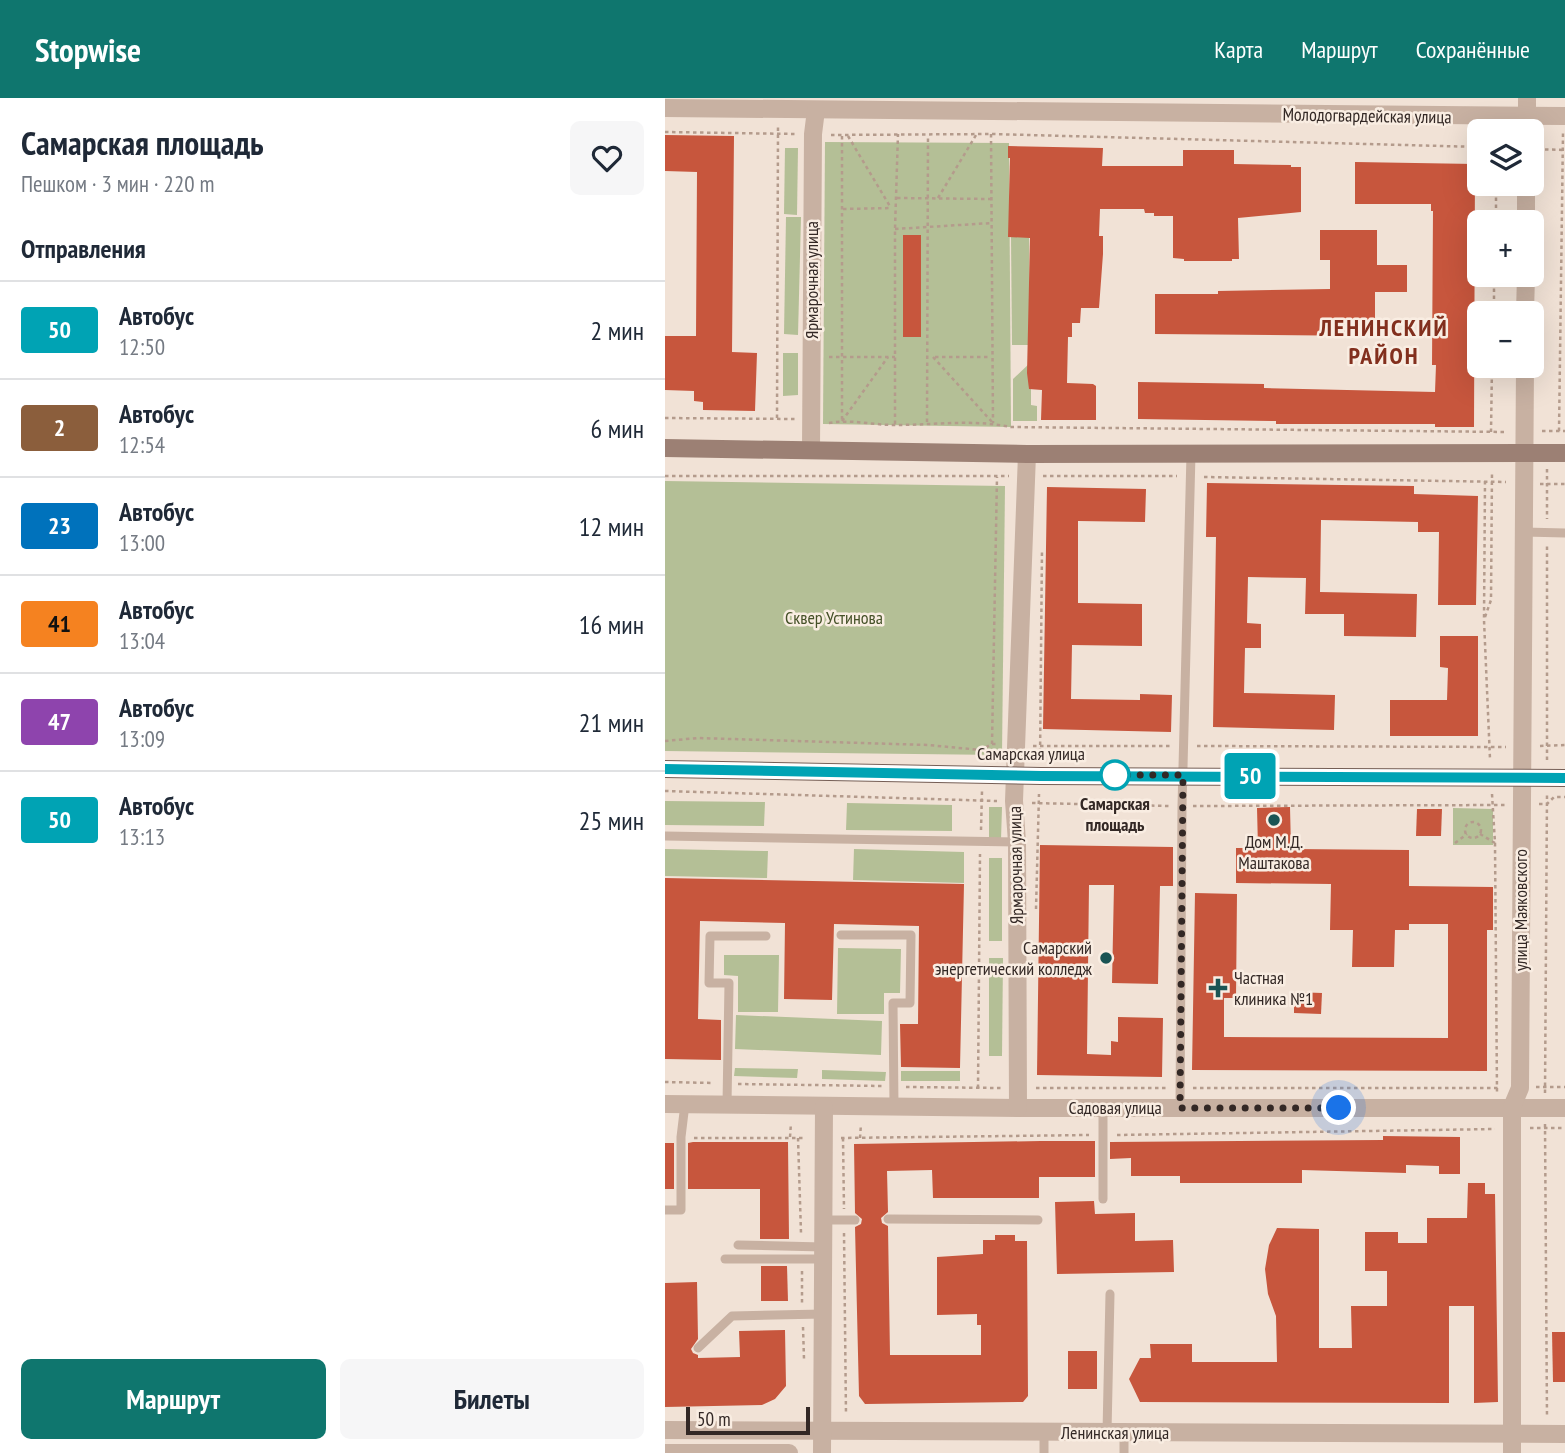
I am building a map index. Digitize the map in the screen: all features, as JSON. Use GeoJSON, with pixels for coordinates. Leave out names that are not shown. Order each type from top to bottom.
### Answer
{"type":"FeatureCollection","features":[{"type":"Feature","properties":{"kind":"main road","name":"Самарская улица"},"geometry":{"type":"LineString","coordinates":[[665,769],[983,775],[1556,778]]}},
{"type":"Feature","properties":{"kind":"street"},"geometry":{"type":"LineString","coordinates":[[1527,98],[1527,119]]}},
{"type":"Feature","properties":{"kind":"street","name":"Молодогвардейская улица"},"geometry":{"type":"LineString","coordinates":[[665,108],[816,104],[1292,111],[1467,121]]}},
{"type":"Feature","properties":{"kind":"street","name":"Ярмарочная улица"},"geometry":{"type":"LineString","coordinates":[[811,450],[813,134],[816,104]]}},
{"type":"Feature","properties":{"kind":"street","name":"Молодогвардейская улица"},"geometry":{"type":"LineString","coordinates":[[1544,120],[1564,116]]}},
{"type":"Feature","properties":{"kind":"street","name":"улица Маяковского"},"geometry":{"type":"LineString","coordinates":[[1513,1453],[1512,1107],[1520,1088],[1525,378]]}},
{"type":"Feature","properties":{"kind":"street"},"geometry":{"type":"LineString","coordinates":[[665,448],[1027,454],[1565,453]]}},
{"type":"Feature","properties":{"kind":"street","name":"Ярмарочная улица"},"geometry":{"type":"LineString","coordinates":[[1019,1108],[1017,842],[1014,801],[1027,454]]}},
{"type":"Feature","properties":{"kind":"street","name":"Садовая улица"},"geometry":{"type":"LineString","coordinates":[[665,1104],[1019,1108],[1565,1108]]}},
{"type":"Feature","properties":{"kind":"street"},"geometry":{"type":"LineString","coordinates":[[822,1453],[824,1107]]}},
{"type":"Feature","properties":{"kind":"street","name":"Ленинская улица"},"geometry":{"type":"LineString","coordinates":[[665,1430],[1565,1434]]}},
{"type":"Feature","properties":{"kind":"street"},"geometry":{"type":"LineString","coordinates":[[665,1453],[789,1453]]}},
{"type":"Feature","properties":{"kind":"lane"},"geometry":{"type":"LineString","coordinates":[[1180,1108],[1182,806],[1191,454]]}},
{"type":"Feature","properties":{"kind":"lane"},"geometry":{"type":"LineString","coordinates":[[1524,532],[1565,533]]}},
{"type":"Feature","properties":{"kind":"lane"},"geometry":{"type":"LineString","coordinates":[[665,836],[1017,842]]}},
{"type":"Feature","properties":{"kind":"lane"},"geometry":{"type":"LineString","coordinates":[[841,935],[911,935],[910,1003],[893,1003],[894,1106]]}},
{"type":"Feature","properties":{"kind":"lane"},"geometry":{"type":"LineString","coordinates":[[727,1104],[729,983],[709,983],[710,936],[766,936]]}},
{"type":"Feature","properties":{"kind":"lane"},"geometry":{"type":"LineString","coordinates":[[665,1210],[681,1210],[681,1138],[685,1104]]}},
{"type":"Feature","properties":{"kind":"lane"},"geometry":{"type":"LineString","coordinates":[[1103,1108],[1103,1199]]}},
{"type":"Feature","properties":{"kind":"lane"},"geometry":{"type":"LineString","coordinates":[[888,1219],[1038,1220]]}},
{"type":"Feature","properties":{"kind":"lane"},"geometry":{"type":"LineString","coordinates":[[823,1220],[855,1220]]}},
{"type":"Feature","properties":{"kind":"lane"},"geometry":{"type":"LineString","coordinates":[[738,1245],[801,1246],[823,1253]]}},
{"type":"Feature","properties":{"kind":"lane"},"geometry":{"type":"LineString","coordinates":[[725,1259],[801,1259],[823,1253]]}},
{"type":"Feature","properties":{"kind":"lane"},"geometry":{"type":"LineString","coordinates":[[1110,1294],[1116,1433],[1124,1453]]}},
{"type":"Feature","properties":{"kind":"lane"},"geometry":{"type":"LineString","coordinates":[[698,1348],[732,1315],[823,1314]]}},
{"type":"Feature","properties":{"kind":"lane"},"geometry":{"type":"LineString","coordinates":[[1044,1433],[1044,1453]]}},
{"type":"Feature","properties":{"kind":"path"},"geometry":{"type":"LineString","coordinates":[[1559,431],[1564,116]]}},
{"type":"Feature","properties":{"kind":"path"},"geometry":{"type":"LineString","coordinates":[[665,132],[842,136],[991,134],[1467,147]]}},
{"type":"Feature","properties":{"kind":"path"},"geometry":{"type":"LineString","coordinates":[[776,418],[779,133]]}},
{"type":"Feature","properties":{"kind":"path"},"geometry":{"type":"LineString","coordinates":[[895,425],[898,134]]}},
{"type":"Feature","properties":{"kind":"path"},"geometry":{"type":"LineString","coordinates":[[927,422],[930,357],[928,134]]}},
{"type":"Feature","properties":{"kind":"path"},"geometry":{"type":"LineString","coordinates":[[991,134],[993,423]]}},
{"type":"Feature","properties":{"kind":"path"},"geometry":{"type":"LineString","coordinates":[[848,135],[891,208]]}},
{"type":"Feature","properties":{"kind":"path"},"geometry":{"type":"LineString","coordinates":[[938,198],[976,135]]}},
{"type":"Feature","properties":{"kind":"path"},"geometry":{"type":"LineString","coordinates":[[842,136],[842,421]]}},
{"type":"Feature","properties":{"kind":"path"},"geometry":{"type":"LineString","coordinates":[[1544,149],[1563,150]]}},
{"type":"Feature","properties":{"kind":"path"},"geometry":{"type":"LineString","coordinates":[[897,198],[992,199]]}},
{"type":"Feature","properties":{"kind":"path"},"geometry":{"type":"LineString","coordinates":[[843,209],[897,208]]}},
{"type":"Feature","properties":{"kind":"path"},"geometry":{"type":"LineString","coordinates":[[895,229],[992,223]]}},
{"type":"Feature","properties":{"kind":"path"},"geometry":{"type":"LineString","coordinates":[[827,357],[895,357]]}},
{"type":"Feature","properties":{"kind":"path"},"geometry":{"type":"LineString","coordinates":[[842,421],[888,357]]}},
{"type":"Feature","properties":{"kind":"path"},"geometry":{"type":"LineString","coordinates":[[930,357],[992,357]]}},
{"type":"Feature","properties":{"kind":"path"},"geometry":{"type":"LineString","coordinates":[[930,357],[993,423]]}},
{"type":"Feature","properties":{"kind":"path"},"geometry":{"type":"LineString","coordinates":[[1483,620],[1491,600],[1492,378]]}},
{"type":"Feature","properties":{"kind":"path"},"geometry":{"type":"LineString","coordinates":[[665,418],[811,419],[823,424],[842,421],[895,425],[927,422],[993,423],[1011,427],[1491,432]]}},
{"type":"Feature","properties":{"kind":"path"},"geometry":{"type":"LineString","coordinates":[[665,476],[1191,476],[1485,481],[1483,620],[1489,747],[992,744],[981,750],[928,745],[698,738],[665,741]]}},
{"type":"Feature","properties":{"kind":"path"},"geometry":{"type":"LineString","coordinates":[[992,744],[997,476]]}},
{"type":"Feature","properties":{"kind":"path"},"geometry":{"type":"LineString","coordinates":[[1536,1434],[1547,1419],[1546,804],[1556,778],[1547,533],[1548,484]]}},
{"type":"Feature","properties":{"kind":"path"},"geometry":{"type":"LineString","coordinates":[[978,1088],[983,775]]}},
{"type":"Feature","properties":{"kind":"path"},"geometry":{"type":"LineString","coordinates":[[665,791],[1182,806],[1521,805],[1546,804],[1553,797],[1565,797]]}},
{"type":"Feature","properties":{"kind":"path"},"geometry":{"type":"LineString","coordinates":[[1467,834],[1467,826],[1473,823],[1480,827],[1480,834]]}},
{"type":"Feature","properties":{"kind":"path"},"geometry":{"type":"LineString","coordinates":[[1467,834],[1475,838],[1480,834]]}},
{"type":"Feature","properties":{"kind":"path"},"geometry":{"type":"LineString","coordinates":[[1455,843],[1467,834]]}},
{"type":"Feature","properties":{"kind":"path"},"geometry":{"type":"LineString","coordinates":[[1480,834],[1495,843]]}},
{"type":"Feature","properties":{"kind":"path"},"geometry":{"type":"LineString","coordinates":[[665,1082],[978,1088],[1565,1087]]}},
{"type":"Feature","properties":{"kind":"path"},"geometry":{"type":"LineString","coordinates":[[681,1138],[1565,1128]]}},
{"type":"Feature","properties":{"kind":"path"},"geometry":{"type":"LineString","coordinates":[[798,1138],[801,1246]]}},
{"type":"Feature","properties":{"kind":"path"},"geometry":{"type":"LineString","coordinates":[[843,1138],[846,1431]]}},
{"type":"Feature","properties":{"kind":"path"},"geometry":{"type":"LineString","coordinates":[[801,1259],[804,1365]]}},
{"type":"Feature","properties":{"kind":"green space"},"geometry":{"type":"Polygon","coordinates":[[[825,142],[1009,143],[1011,427],[823,424],[825,142]]]}},
{"type":"Feature","properties":{"kind":"green space"},"geometry":{"type":"Polygon","coordinates":[[[785,148],[798,148],[797,215],[784,214],[785,148]]]}},
{"type":"Feature","properties":{"kind":"green space"},"geometry":{"type":"Polygon","coordinates":[[[786,217],[801,217],[798,335],[784,334],[786,217]]]}},
{"type":"Feature","properties":{"kind":"green space"},"geometry":{"type":"Polygon","coordinates":[[[1029,235],[1030,345],[1012,345],[1011,236],[1029,235]]]}},
{"type":"Feature","properties":{"kind":"green space"},"geometry":{"type":"Polygon","coordinates":[[[783,353],[798,353],[798,395],[783,396],[783,353]]]}},
{"type":"Feature","properties":{"kind":"green space"},"geometry":{"type":"Polygon","coordinates":[[[1031,362],[1031,405],[1037,406],[1037,421],[1013,421],[1013,379],[1031,362]]]}},
{"type":"Feature","properties":{"kind":"green space","name":"Сквер Устинова"},"geometry":{"type":"Polygon","coordinates":[[[665,481],[1005,486],[1002,755],[665,751],[665,481]]]}},
{"type":"Feature","properties":{"kind":"green space"},"geometry":{"type":"Polygon","coordinates":[[[665,801],[765,802],[764,826],[665,825],[665,801]]]}},
{"type":"Feature","properties":{"kind":"green space"},"geometry":{"type":"Polygon","coordinates":[[[847,803],[952,805],[952,831],[846,830],[847,803]]]}},
{"type":"Feature","properties":{"kind":"green space"},"geometry":{"type":"Polygon","coordinates":[[[989,807],[1002,807],[1001,839],[989,839],[989,807]]]}},
{"type":"Feature","properties":{"kind":"green space"},"geometry":{"type":"Polygon","coordinates":[[[1453,808],[1493,809],[1493,845],[1453,845],[1453,808]]]}},
{"type":"Feature","properties":{"kind":"green space"},"geometry":{"type":"Polygon","coordinates":[[[665,849],[768,851],[767,878],[665,876],[665,849]]]}},
{"type":"Feature","properties":{"kind":"green space"},"geometry":{"type":"Polygon","coordinates":[[[854,849],[964,852],[964,883],[853,880],[854,849]]]}},
{"type":"Feature","properties":{"kind":"green space"},"geometry":{"type":"Polygon","coordinates":[[[989,858],[1002,858],[1002,941],[989,941],[989,858]]]}},
{"type":"Feature","properties":{"kind":"green space"},"geometry":{"type":"Polygon","coordinates":[[[838,948],[901,949],[900,993],[884,993],[884,1014],[837,1014],[838,948]]]}},
{"type":"Feature","properties":{"kind":"green space"},"geometry":{"type":"Polygon","coordinates":[[[724,955],[779,955],[778,1012],[738,1012],[738,976],[724,975],[724,955]]]}},
{"type":"Feature","properties":{"kind":"green space"},"geometry":{"type":"Polygon","coordinates":[[[989,958],[1003,958],[1002,1056],[989,1056],[989,958]]]}},
{"type":"Feature","properties":{"kind":"green space"},"geometry":{"type":"Polygon","coordinates":[[[736,1015],[882,1021],[881,1055],[735,1049],[736,1015]]]}},
{"type":"Feature","properties":{"kind":"green space"},"geometry":{"type":"Polygon","coordinates":[[[735,1068],[798,1069],[797,1078],[734,1076],[735,1068]]]}},
{"type":"Feature","properties":{"kind":"green space"},"geometry":{"type":"Polygon","coordinates":[[[822,1070],[886,1072],[885,1081],[822,1079],[822,1070]]]}},
{"type":"Feature","properties":{"kind":"green space"},"geometry":{"type":"Polygon","coordinates":[[[901,1071],[960,1071],[960,1081],[901,1081],[901,1071]]]}},
{"type":"Feature","properties":{"kind":"building"},"geometry":{"type":"Polygon","coordinates":[[[665,135],[734,136],[732,352],[757,353],[755,411],[703,410],[703,402],[694,401],[694,391],[665,390],[665,336],[696,336],[697,172],[665,171],[665,135]]]}},
{"type":"Feature","properties":{"kind":"building"},"geometry":{"type":"Polygon","coordinates":[[[1008,146],[1103,148],[1102,166],[1183,166],[1183,150],[1234,150],[1234,164],[1301,167],[1301,212],[1238,218],[1239,259],[1184,261],[1173,258],[1173,216],[1154,216],[1154,213],[1145,213],[1144,209],[1100,209],[1099,236],[1103,236],[1103,254],[1099,308],[1081,308],[1080,323],[1072,323],[1072,337],[1068,337],[1067,383],[1096,386],[1096,420],[1041,420],[1042,390],[1029,389],[1027,373],[1030,238],[1008,237],[1008,146]]]}},
{"type":"Feature","properties":{"kind":"building"},"geometry":{"type":"Polygon","coordinates":[[[1355,162],[1467,164],[1467,196],[1475,196],[1475,210],[1467,210],[1467,287],[1475,287],[1474,301],[1467,301],[1467,378],[1474,378],[1474,427],[1138,419],[1138,382],[1264,384],[1264,388],[1435,392],[1436,365],[1432,365],[1431,204],[1355,204],[1355,162]]]}},
{"type":"Feature","properties":{"kind":"building"},"geometry":{"type":"Polygon","coordinates":[[[1320,230],[1377,230],[1377,265],[1407,265],[1407,292],[1375,292],[1375,336],[1155,334],[1155,294],[1330,289],[1330,260],[1320,260],[1320,230]]]}},
{"type":"Feature","properties":{"kind":"building"},"geometry":{"type":"Polygon","coordinates":[[[903,235],[921,235],[921,337],[903,337],[903,235]]]}},
{"type":"Feature","properties":{"kind":"building"},"geometry":{"type":"Polygon","coordinates":[[[1207,483],[1414,486],[1414,494],[1478,496],[1476,605],[1438,605],[1439,532],[1418,532],[1418,522],[1321,520],[1320,592],[1417,594],[1416,637],[1344,636],[1344,614],[1305,614],[1306,578],[1248,577],[1247,623],[1261,624],[1261,648],[1245,648],[1244,693],[1335,695],[1334,730],[1213,727],[1216,537],[1206,537],[1207,483]]]}},
{"type":"Feature","properties":{"kind":"building"},"geometry":{"type":"Polygon","coordinates":[[[1047,487],[1146,489],[1145,522],[1078,521],[1078,603],[1142,604],[1142,646],[1072,645],[1071,699],[1140,700],[1140,694],[1172,695],[1171,732],[1043,729],[1047,487]]]}},
{"type":"Feature","properties":{"kind":"building"},"geometry":{"type":"Polygon","coordinates":[[[1440,636],[1478,636],[1478,736],[1390,736],[1390,700],[1447,700],[1448,668],[1440,667],[1440,636]]]}},
{"type":"Feature","properties":{"kind":"building"},"geometry":{"type":"Polygon","coordinates":[[[1290,807],[1291,849],[1409,850],[1409,886],[1493,887],[1493,930],[1487,930],[1487,1071],[1192,1070],[1195,893],[1237,894],[1236,998],[1224,998],[1224,1037],[1448,1038],[1448,924],[1409,924],[1409,930],[1395,930],[1394,967],[1352,967],[1353,930],[1330,930],[1331,884],[1236,883],[1236,848],[1258,848],[1257,808],[1290,807]]]}},
{"type":"Feature","properties":{"kind":"building"},"geometry":{"type":"Polygon","coordinates":[[[1417,809],[1442,809],[1441,836],[1416,836],[1417,809]]]}},
{"type":"Feature","properties":{"kind":"building","name":"Самарский энергетический колледж"},"geometry":{"type":"Polygon","coordinates":[[[1040,845],[1173,847],[1173,886],[1160,886],[1158,984],[1112,983],[1114,885],[1089,885],[1087,1054],[1111,1055],[1111,1041],[1118,1042],[1118,1017],[1163,1018],[1162,1077],[1037,1075],[1040,845]]]}},
{"type":"Feature","properties":{"kind":"building"},"geometry":{"type":"Polygon","coordinates":[[[665,878],[964,884],[960,1068],[901,1067],[900,1024],[918,1024],[919,926],[834,924],[832,1000],[784,999],[785,923],[700,921],[698,1019],[721,1020],[721,1060],[665,1059],[665,878]]]}},
{"type":"Feature","properties":{"kind":"building"},"geometry":{"type":"Polygon","coordinates":[[[1294,992],[1322,993],[1321,1014],[1294,1013],[1294,992]]]}},
{"type":"Feature","properties":{"kind":"building"},"geometry":{"type":"Polygon","coordinates":[[[1383,1136],[1460,1137],[1460,1174],[1439,1174],[1439,1166],[1406,1165],[1406,1173],[1302,1170],[1302,1183],[1180,1183],[1180,1176],[1131,1176],[1131,1158],[1110,1159],[1110,1142],[1383,1140],[1383,1136]]]}},
{"type":"Feature","properties":{"kind":"building"},"geometry":{"type":"Polygon","coordinates":[[[1095,1141],[1095,1177],[1039,1177],[1039,1198],[933,1198],[932,1170],[887,1171],[888,1212],[881,1218],[882,1223],[888,1226],[890,1355],[981,1355],[981,1325],[977,1325],[977,1314],[937,1315],[937,1257],[983,1254],[983,1240],[995,1240],[995,1235],[1015,1235],[1015,1241],[1027,1241],[1028,1396],[1023,1402],[865,1404],[859,1396],[855,1227],[861,1224],[862,1219],[855,1213],[854,1144],[1095,1141]]]}},
{"type":"Feature","properties":{"kind":"building"},"geometry":{"type":"Polygon","coordinates":[[[788,1142],[789,1239],[760,1239],[760,1189],[688,1189],[688,1143],[788,1142]]]}},
{"type":"Feature","properties":{"kind":"building"},"geometry":{"type":"Polygon","coordinates":[[[665,1143],[674,1143],[674,1189],[665,1189],[665,1143]]]}},
{"type":"Feature","properties":{"kind":"building"},"geometry":{"type":"Polygon","coordinates":[[[1468,1183],[1485,1183],[1485,1194],[1495,1194],[1498,1402],[1474,1403],[1474,1306],[1449,1306],[1449,1403],[1140,1402],[1129,1379],[1140,1358],[1151,1358],[1150,1344],[1192,1344],[1192,1362],[1277,1362],[1276,1316],[1268,1294],[1265,1269],[1269,1245],[1277,1228],[1319,1229],[1319,1348],[1352,1348],[1351,1306],[1387,1306],[1387,1271],[1365,1271],[1365,1232],[1398,1232],[1398,1243],[1427,1243],[1427,1218],[1467,1218],[1468,1183]]]}},
{"type":"Feature","properties":{"kind":"building"},"geometry":{"type":"Polygon","coordinates":[[[1094,1201],[1095,1214],[1135,1213],[1135,1241],[1173,1240],[1174,1272],[1057,1274],[1055,1202],[1094,1201]]]}},
{"type":"Feature","properties":{"kind":"building"},"geometry":{"type":"Polygon","coordinates":[[[761,1266],[787,1266],[788,1301],[761,1301],[761,1266]]]}},
{"type":"Feature","properties":{"kind":"building"},"geometry":{"type":"Polygon","coordinates":[[[697,1282],[698,1339],[691,1349],[698,1358],[740,1357],[739,1331],[785,1330],[786,1386],[775,1399],[762,1405],[665,1407],[665,1283],[697,1282]]]}},
{"type":"Feature","properties":{"kind":"building"},"geometry":{"type":"Polygon","coordinates":[[[1552,1332],[1565,1332],[1565,1382],[1553,1382],[1552,1332]]]}},
{"type":"Feature","properties":{"kind":"building"},"geometry":{"type":"Polygon","coordinates":[[[1068,1351],[1097,1351],[1097,1389],[1068,1389],[1068,1351]]]}},
{"type":"Feature","properties":{"kind":"bus line","name":"50"},"geometry":{"type":"LineString","coordinates":[[665,769],[1041,776],[1565,778]]}},
{"type":"Feature","properties":{"kind":"place","name":"Самарская площадь"},"geometry":{"type":"Point","coordinates":[1115,775]}},
{"type":"Feature","properties":{"kind":"place","name":"Дом М.Д. Маштакова"},"geometry":{"type":"Point","coordinates":[1274,820]}},
{"type":"Feature","properties":{"kind":"place","name":"Самарский энергетический колледж"},"geometry":{"type":"Point","coordinates":[1106,958]}},
{"type":"Feature","properties":{"kind":"place","name":"Частная клиника №1"},"geometry":{"type":"Point","coordinates":[1218,988]}},
{"type":"Feature","properties":{"kind":"district","name":"ЛЕНИНСКИЙ РАЙОН"},"geometry":{"type":"Point","coordinates":[1384,342]}},
{"type":"Feature","properties":{"kind":"route"},"geometry":{"type":"LineString","coordinates":[[1115,775],[1183,775],[1180,1108],[1339,1108]]}}]}
